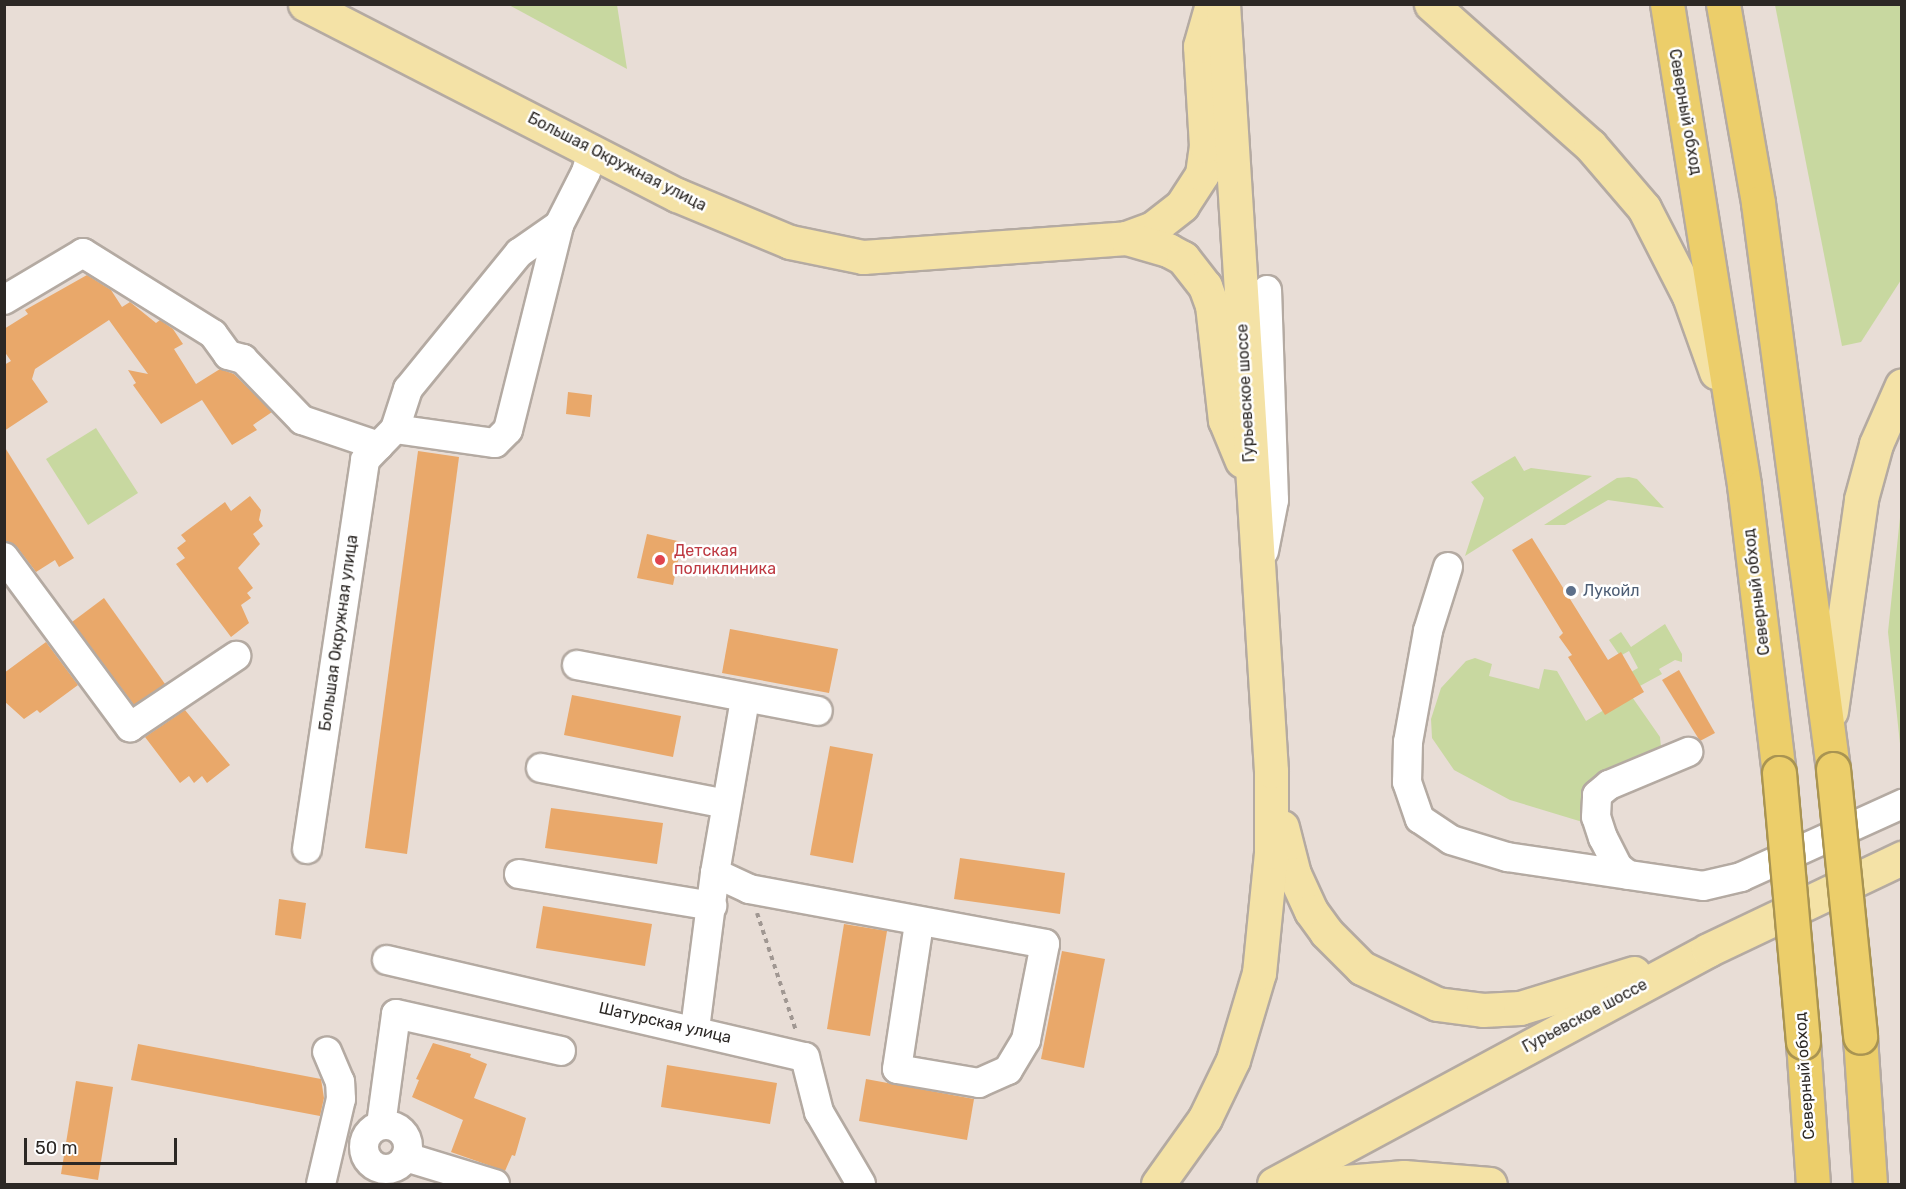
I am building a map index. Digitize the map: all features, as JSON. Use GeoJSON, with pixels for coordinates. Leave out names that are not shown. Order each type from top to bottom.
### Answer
{"type":"FeatureCollection","features":[{"type":"Feature","properties":{"kind":"highway","name":"Северный обход"},"geometry":{"type":"LineString","coordinates":[[1667,4],[1744,485],[1779,773],[1813,1185]]}},
{"type":"Feature","properties":{"kind":"highway"},"geometry":{"type":"LineString","coordinates":[[1723,4],[1758,202],[1829,728],[1860,1037],[1870,1185]]}},
{"type":"Feature","properties":{"kind":"main road","name":"Большая Окружная улица"},"geometry":{"type":"LineString","coordinates":[[305,4],[676,195],[790,242],[863,257],[1126,238]]}},
{"type":"Feature","properties":{"kind":"main road"},"geometry":{"type":"LineString","coordinates":[[1126,238],[1153,228],[1175,210],[1202,174],[1206,146],[1200,46],[1212,4]]}},
{"type":"Feature","properties":{"kind":"main road","name":"Гурьевское шоссе"},"geometry":{"type":"LineString","coordinates":[[1223,4],[1271,781]]}},
{"type":"Feature","properties":{"kind":"main road"},"geometry":{"type":"LineString","coordinates":[[1431,4],[1590,145],[1644,208],[1669,252],[1708,346],[1744,485]]}},
{"type":"Feature","properties":{"kind":"main road"},"geometry":{"type":"LineString","coordinates":[[1126,238],[1153,244],[1183,258],[1205,286],[1215,324],[1225,420],[1251,483]]}},
{"type":"Feature","properties":{"kind":"main road"},"geometry":{"type":"LineString","coordinates":[[1829,728],[1861,498],[1876,444],[1902,385]]}},
{"type":"Feature","properties":{"kind":"main road"},"geometry":{"type":"LineString","coordinates":[[1271,781],[1294,874],[1311,911],[1326,932],[1362,968],[1437,1004],[1483,1010],[1520,1008],[1708,950]]}},
{"type":"Feature","properties":{"kind":"main road"},"geometry":{"type":"LineString","coordinates":[[1158,1185],[1205,1118],[1233,1060],[1250,1010],[1265,933],[1271,781]]}},
{"type":"Feature","properties":{"kind":"main road","name":"Гурьевское шоссе"},"geometry":{"type":"LineString","coordinates":[[1274,1185],[1708,950],[1902,858]]}},
{"type":"Feature","properties":{"kind":"main road"},"geometry":{"type":"LineString","coordinates":[[1322,1185],[1404,1177],[1491,1185]]}},
{"type":"Feature","properties":{"kind":"street"},"geometry":{"type":"LineString","coordinates":[[4,300],[82,253],[213,334],[228,355],[243,359],[302,420],[387,438],[495,442],[508,430],[559,225],[592,151]]}},
{"type":"Feature","properties":{"kind":"street","name":"Большая Окружная улица"},"geometry":{"type":"LineString","coordinates":[[307,849],[365,460],[387,438],[408,389],[519,253],[559,225]]}},
{"type":"Feature","properties":{"kind":"street"},"geometry":{"type":"LineString","coordinates":[[1258,580],[1274,500],[1267,290]]}},
{"type":"Feature","properties":{"kind":"street"},"geometry":{"type":"LineString","coordinates":[[4,557],[130,727],[236,656]]}},
{"type":"Feature","properties":{"kind":"street"},"geometry":{"type":"LineString","coordinates":[[1448,567],[1428,631],[1408,742],[1407,782],[1420,819],[1451,840],[1507,857],[1703,886],[1742,877],[1902,804]]}},
{"type":"Feature","properties":{"kind":"street"},"geometry":{"type":"LineString","coordinates":[[578,665],[745,700],[818,711]]}},
{"type":"Feature","properties":{"kind":"street"},"geometry":{"type":"LineString","coordinates":[[695,1029],[715,873],[745,700]]}},
{"type":"Feature","properties":{"kind":"street"},"geometry":{"type":"LineString","coordinates":[[1628,875],[1618,867],[1603,838],[1596,817],[1597,795],[1609,785],[1688,752]]}},
{"type":"Feature","properties":{"kind":"street"},"geometry":{"type":"LineString","coordinates":[[541,768],[726,804]]}},
{"type":"Feature","properties":{"kind":"street"},"geometry":{"type":"LineString","coordinates":[[715,873],[749,889],[919,923],[1045,944],[1026,1040],[1008,1070],[979,1083],[897,1069],[919,923]]}},
{"type":"Feature","properties":{"kind":"street"},"geometry":{"type":"LineString","coordinates":[[519,874],[712,906]]}},
{"type":"Feature","properties":{"kind":"street","name":"Шатурская улица"},"geometry":{"type":"LineString","coordinates":[[387,960],[695,1029],[805,1058]]}},
{"type":"Feature","properties":{"kind":"street"},"geometry":{"type":"LineString","coordinates":[[495,1185],[394,1170],[375,1165],[364,1147],[369,1133],[381,1125],[396,1014],[561,1051]]}},
{"type":"Feature","properties":{"kind":"street"},"geometry":{"type":"LineString","coordinates":[[321,1185],[341,1099],[340,1082],[327,1052]]}},
{"type":"Feature","properties":{"kind":"street"},"geometry":{"type":"LineString","coordinates":[[805,1058],[819,1112],[861,1185]]}},
{"type":"Feature","properties":{"kind":"path"},"geometry":{"type":"LineString","coordinates":[[749,889],[805,1058]]}},
{"type":"Feature","properties":{"kind":"green space"},"geometry":{"type":"Polygon","coordinates":[[[509,5],[617,5],[627,69],[509,5]]]}},
{"type":"Feature","properties":{"kind":"green space"},"geometry":{"type":"Polygon","coordinates":[[[1775,5],[1901,5],[1901,280],[1861,342],[1842,346],[1775,5]]]}},
{"type":"Feature","properties":{"kind":"green space"},"geometry":{"type":"Polygon","coordinates":[[[96,428],[138,493],[88,525],[46,459],[96,428]]]}},
{"type":"Feature","properties":{"kind":"green space"},"geometry":{"type":"Polygon","coordinates":[[[1515,456],[1524,471],[1531,468],[1592,476],[1465,556],[1484,498],[1471,482],[1515,456]]]}},
{"type":"Feature","properties":{"kind":"green space"},"geometry":{"type":"Polygon","coordinates":[[[1617,478],[1637,479],[1664,508],[1608,500],[1565,525],[1544,525],[1617,478]]]}},
{"type":"Feature","properties":{"kind":"green space"},"geometry":{"type":"Polygon","coordinates":[[[1901,508],[1902,753],[1888,632],[1901,508]]]}},
{"type":"Feature","properties":{"kind":"green space"},"geometry":{"type":"Polygon","coordinates":[[[1665,624],[1682,654],[1682,662],[1675,660],[1659,669],[1662,674],[1638,687],[1631,672],[1638,668],[1629,651],[1620,656],[1609,640],[1621,632],[1631,647],[1665,624]]]}},
{"type":"Feature","properties":{"kind":"green space"},"geometry":{"type":"Polygon","coordinates":[[[1475,658],[1492,664],[1489,676],[1539,689],[1544,669],[1557,671],[1586,721],[1630,694],[1660,737],[1661,747],[1653,757],[1618,778],[1599,827],[1510,800],[1454,770],[1432,738],[1431,719],[1441,688],[1466,661],[1475,658]]]}},
{"type":"Feature","properties":{"kind":"building"},"geometry":{"type":"Polygon","coordinates":[[[87,275],[111,290],[122,307],[130,302],[156,323],[160,320],[173,329],[183,344],[174,349],[196,384],[220,369],[234,374],[272,412],[253,425],[257,430],[232,445],[202,400],[161,424],[133,385],[136,383],[128,370],[148,374],[109,320],[35,369],[32,379],[48,402],[4,431],[4,365],[11,361],[4,351],[4,329],[28,314],[25,310],[87,275]]]}},
{"type":"Feature","properties":{"kind":"building"},"geometry":{"type":"Polygon","coordinates":[[[568,392],[592,395],[590,417],[566,414],[568,392]]]}},
{"type":"Feature","properties":{"kind":"building"},"geometry":{"type":"Polygon","coordinates":[[[4,446],[74,558],[59,567],[55,560],[36,572],[17,547],[4,541],[4,446]]]}},
{"type":"Feature","properties":{"kind":"building"},"geometry":{"type":"Polygon","coordinates":[[[418,451],[459,457],[407,854],[365,848],[418,451]]]}},
{"type":"Feature","properties":{"kind":"building"},"geometry":{"type":"Polygon","coordinates":[[[250,496],[261,510],[259,520],[263,526],[253,534],[260,544],[238,568],[253,588],[247,593],[251,598],[241,605],[249,623],[231,637],[176,564],[185,558],[177,548],[186,541],[181,535],[225,502],[231,511],[250,496]]]}},
{"type":"Feature","properties":{"kind":"building","name":"Детская поликлиника"},"geometry":{"type":"Polygon","coordinates":[[[647,534],[682,542],[673,585],[637,578],[647,534]]]}},
{"type":"Feature","properties":{"kind":"building"},"geometry":{"type":"Polygon","coordinates":[[[1532,538],[1608,660],[1621,652],[1644,692],[1605,715],[1568,657],[1572,655],[1559,637],[1563,633],[1512,550],[1532,538]]]}},
{"type":"Feature","properties":{"kind":"building"},"geometry":{"type":"Polygon","coordinates":[[[104,598],[165,684],[134,705],[72,622],[104,598]]]}},
{"type":"Feature","properties":{"kind":"building"},"geometry":{"type":"Polygon","coordinates":[[[730,629],[838,649],[829,693],[722,673],[730,629]]]}},
{"type":"Feature","properties":{"kind":"building"},"geometry":{"type":"Polygon","coordinates":[[[46,642],[78,685],[40,713],[37,710],[24,719],[4,701],[4,673],[46,642]]]}},
{"type":"Feature","properties":{"kind":"building"},"geometry":{"type":"Polygon","coordinates":[[[1679,670],[1715,733],[1700,741],[1662,680],[1679,670]]]}},
{"type":"Feature","properties":{"kind":"building"},"geometry":{"type":"Polygon","coordinates":[[[572,695],[681,716],[673,757],[564,735],[572,695]]]}},
{"type":"Feature","properties":{"kind":"building"},"geometry":{"type":"Polygon","coordinates":[[[185,710],[230,765],[207,783],[202,776],[194,783],[189,776],[180,783],[145,737],[185,710]]]}},
{"type":"Feature","properties":{"kind":"building"},"geometry":{"type":"Polygon","coordinates":[[[830,746],[873,754],[853,863],[810,855],[830,746]]]}},
{"type":"Feature","properties":{"kind":"building"},"geometry":{"type":"Polygon","coordinates":[[[551,808],[663,823],[657,864],[545,848],[551,808]]]}},
{"type":"Feature","properties":{"kind":"building"},"geometry":{"type":"Polygon","coordinates":[[[960,858],[1065,873],[1060,914],[954,899],[960,858]]]}},
{"type":"Feature","properties":{"kind":"building"},"geometry":{"type":"Polygon","coordinates":[[[279,899],[306,903],[301,939],[275,935],[279,899]]]}},
{"type":"Feature","properties":{"kind":"building"},"geometry":{"type":"Polygon","coordinates":[[[543,906],[652,924],[645,966],[536,948],[543,906]]]}},
{"type":"Feature","properties":{"kind":"building"},"geometry":{"type":"Polygon","coordinates":[[[844,924],[887,931],[870,1036],[827,1029],[844,924]]]}},
{"type":"Feature","properties":{"kind":"building"},"geometry":{"type":"Polygon","coordinates":[[[1062,951],[1105,959],[1084,1068],[1041,1059],[1062,951]]]}},
{"type":"Feature","properties":{"kind":"building"},"geometry":{"type":"Polygon","coordinates":[[[433,1043],[471,1054],[470,1057],[487,1064],[474,1098],[526,1118],[515,1156],[512,1155],[505,1171],[451,1152],[463,1120],[412,1097],[419,1080],[416,1079],[433,1043]]]}},
{"type":"Feature","properties":{"kind":"building"},"geometry":{"type":"Polygon","coordinates":[[[138,1044],[321,1079],[324,1098],[320,1116],[131,1080],[138,1044]]]}},
{"type":"Feature","properties":{"kind":"building"},"geometry":{"type":"Polygon","coordinates":[[[667,1065],[777,1083],[770,1124],[661,1107],[667,1065]]]}},
{"type":"Feature","properties":{"kind":"building"},"geometry":{"type":"Polygon","coordinates":[[[866,1079],[974,1099],[967,1140],[859,1121],[866,1079]]]}},
{"type":"Feature","properties":{"kind":"building"},"geometry":{"type":"Polygon","coordinates":[[[76,1081],[113,1087],[98,1180],[61,1174],[76,1081]]]}},
{"type":"Feature","properties":{"kind":"place","name":"Детская поликлиника"},"geometry":{"type":"Point","coordinates":[660,560]}},
{"type":"Feature","properties":{"kind":"place","name":"Лукойл"},"geometry":{"type":"Point","coordinates":[1571,591]}}]}
